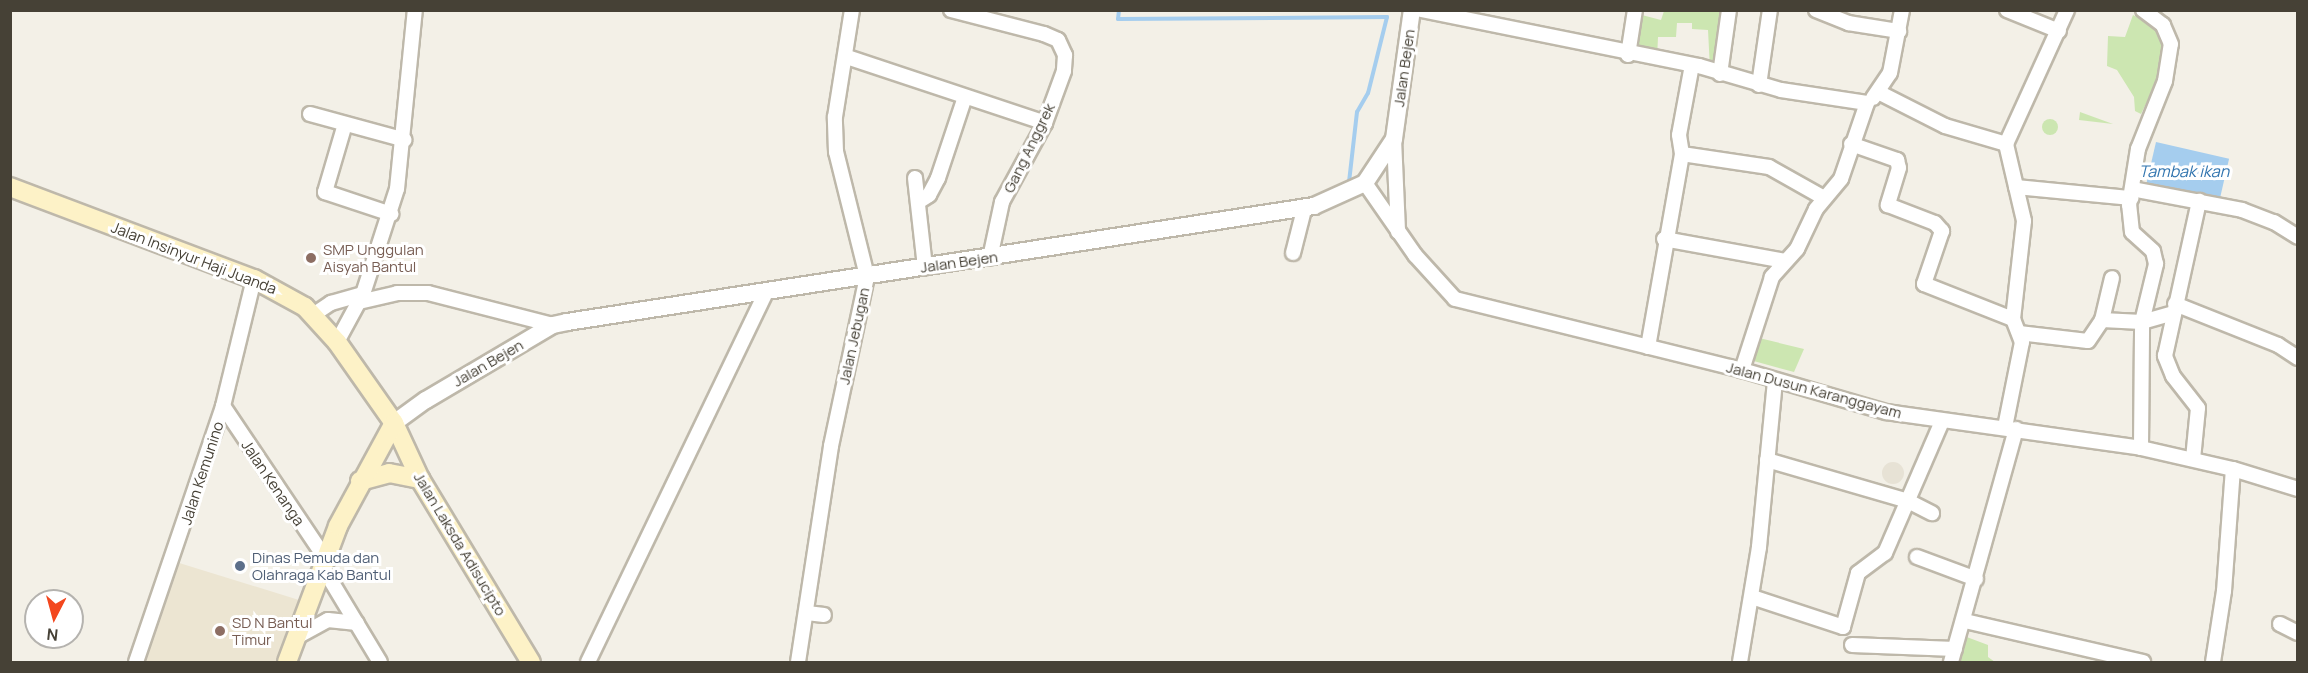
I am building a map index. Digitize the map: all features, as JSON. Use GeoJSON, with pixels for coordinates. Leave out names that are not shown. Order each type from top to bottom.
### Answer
{"type":"FeatureCollection","features":[{"type":"Feature","properties":{"kind":"main road","name":"Jalan Insinyur Haji Juanda"},"geometry":{"type":"LineString","coordinates":[[10,187],[254,279],[294,299],[313,315],[337,342],[394,423]]}},
{"type":"Feature","properties":{"kind":"main road","name":"Jalan Laksda Adisucipto"},"geometry":{"type":"LineString","coordinates":[[394,423],[420,479],[531,663]]}},
{"type":"Feature","properties":{"kind":"main road"},"geometry":{"type":"LineString","coordinates":[[287,663],[324,562],[360,481],[394,423]]}},
{"type":"Feature","properties":{"kind":"main road"},"geometry":{"type":"LineString","coordinates":[[360,481],[389,473],[420,479]]}},
{"type":"Feature","properties":{"kind":"street"},"geometry":{"type":"LineString","coordinates":[[337,342],[361,298],[391,214],[405,140],[415,10]]}},
{"type":"Feature","properties":{"kind":"street","name":"Jalan Jebugan"},"geometry":{"type":"LineString","coordinates":[[798,663],[831,446],[867,276],[836,152],[835,117],[847,57],[852,10]]}},
{"type":"Feature","properties":{"kind":"street","name":"Gang Anggrek"},"geometry":{"type":"LineString","coordinates":[[951,10],[1058,40],[1065,55],[1064,71],[1045,123],[1002,202],[990,258]]}},
{"type":"Feature","properties":{"kind":"street","name":"Jalan Bejen"},"geometry":{"type":"LineString","coordinates":[[394,423],[426,400],[554,325],[1304,210],[1365,183],[1394,139],[1412,10]]}},
{"type":"Feature","properties":{"kind":"street"},"geometry":{"type":"LineString","coordinates":[[1421,10],[1628,55],[1692,65],[1760,85],[1867,103]]}},
{"type":"Feature","properties":{"kind":"street"},"geometry":{"type":"LineString","coordinates":[[1628,55],[1635,10]]}},
{"type":"Feature","properties":{"kind":"street"},"geometry":{"type":"LineString","coordinates":[[1720,74],[1729,10]]}},
{"type":"Feature","properties":{"kind":"street"},"geometry":{"type":"LineString","coordinates":[[1760,85],[1770,10]]}},
{"type":"Feature","properties":{"kind":"street"},"geometry":{"type":"LineString","coordinates":[[1816,10],[1848,23],[1899,31]]}},
{"type":"Feature","properties":{"kind":"street"},"geometry":{"type":"LineString","coordinates":[[1742,369],[1772,277],[1797,249],[1824,198],[1841,179],[1851,144],[1867,103],[1880,93],[1890,73],[1902,10]]}},
{"type":"Feature","properties":{"kind":"street"},"geometry":{"type":"LineString","coordinates":[[2007,10],[2059,31]]}},
{"type":"Feature","properties":{"kind":"street"},"geometry":{"type":"LineString","coordinates":[[1852,645],[1953,656],[1965,621],[2010,428],[2022,342],[2013,319],[2024,221],[2006,144],[2067,10]]}},
{"type":"Feature","properties":{"kind":"street"},"geometry":{"type":"LineString","coordinates":[[2141,448],[2143,322],[2156,256],[2132,232],[2131,193],[2138,149],[2165,81],[2171,52],[2168,30],[2142,10]]}},
{"type":"Feature","properties":{"kind":"street"},"geometry":{"type":"LineString","coordinates":[[847,57],[1045,123]]}},
{"type":"Feature","properties":{"kind":"street"},"geometry":{"type":"LineString","coordinates":[[1648,347],[1664,239],[1682,154],[1678,144],[1692,65]]}},
{"type":"Feature","properties":{"kind":"street"},"geometry":{"type":"LineString","coordinates":[[1880,93],[1945,126],[2006,144]]}},
{"type":"Feature","properties":{"kind":"street"},"geometry":{"type":"LineString","coordinates":[[918,202],[929,195],[938,178],[964,97]]}},
{"type":"Feature","properties":{"kind":"street"},"geometry":{"type":"LineString","coordinates":[[310,114],[405,140]]}},
{"type":"Feature","properties":{"kind":"street"},"geometry":{"type":"LineString","coordinates":[[345,124],[325,192],[391,214]]}},
{"type":"Feature","properties":{"kind":"street"},"geometry":{"type":"LineString","coordinates":[[1394,139],[1398,232]]}},
{"type":"Feature","properties":{"kind":"street"},"geometry":{"type":"LineString","coordinates":[[1851,144],[1897,160],[1899,168],[1888,205],[1935,223],[1942,231],[1924,284],[2013,319]]}},
{"type":"Feature","properties":{"kind":"street"},"geometry":{"type":"LineString","coordinates":[[1682,154],[1769,167],[1824,198]]}},
{"type":"Feature","properties":{"kind":"street"},"geometry":{"type":"LineString","coordinates":[[915,178],[926,267]]}},
{"type":"Feature","properties":{"kind":"street","name":"Jalan Dusun Karanggayam"},"geometry":{"type":"LineString","coordinates":[[1365,183],[1398,232],[1455,299],[1742,369],[1775,381],[1886,412],[2141,448],[2233,468],[2298,489]]}},
{"type":"Feature","properties":{"kind":"street"},"geometry":{"type":"LineString","coordinates":[[2016,187],[2131,193],[2199,201],[2274,222],[2298,237]]}},
{"type":"Feature","properties":{"kind":"street"},"geometry":{"type":"LineString","coordinates":[[2193,459],[2198,408],[2166,365],[2171,311],[2199,201]]}},
{"type":"Feature","properties":{"kind":"street"},"geometry":{"type":"LineString","coordinates":[[1293,253],[1304,210]]}},
{"type":"Feature","properties":{"kind":"street"},"geometry":{"type":"LineString","coordinates":[[1664,239],[1785,261]]}},
{"type":"Feature","properties":{"kind":"street"},"geometry":{"type":"LineString","coordinates":[[2019,333],[2088,341],[2102,320],[2112,278]]}},
{"type":"Feature","properties":{"kind":"street","name":"Jalan Kemunino"},"geometry":{"type":"LineString","coordinates":[[136,663],[223,406],[254,279]]}},
{"type":"Feature","properties":{"kind":"street"},"geometry":{"type":"LineString","coordinates":[[588,663],[766,292]]}},
{"type":"Feature","properties":{"kind":"street"},"geometry":{"type":"LineString","coordinates":[[313,315],[331,303],[397,293],[429,293],[554,325]]}},
{"type":"Feature","properties":{"kind":"street"},"geometry":{"type":"LineString","coordinates":[[2102,320],[2143,322],[2171,311],[2278,345],[2298,358]]}},
{"type":"Feature","properties":{"kind":"street"},"geometry":{"type":"LineString","coordinates":[[1740,663],[1752,597],[1775,381]]}},
{"type":"Feature","properties":{"kind":"street","name":"Jalan Kenanga"},"geometry":{"type":"LineString","coordinates":[[223,406],[324,562],[380,663]]}},
{"type":"Feature","properties":{"kind":"street"},"geometry":{"type":"LineString","coordinates":[[1752,597],[1843,627],[1858,573],[1885,552],[1942,421]]}},
{"type":"Feature","properties":{"kind":"street"},"geometry":{"type":"LineString","coordinates":[[1767,460],[1908,501],[1932,513]]}},
{"type":"Feature","properties":{"kind":"street"},"geometry":{"type":"LineString","coordinates":[[2213,663],[2224,591],[2233,468]]}},
{"type":"Feature","properties":{"kind":"street"},"geometry":{"type":"LineString","coordinates":[[1917,557],[1976,579]]}},
{"type":"Feature","properties":{"kind":"street"},"geometry":{"type":"LineString","coordinates":[[807,613],[824,615]]}},
{"type":"Feature","properties":{"kind":"street"},"geometry":{"type":"LineString","coordinates":[[295,638],[328,620],[357,623]]}},
{"type":"Feature","properties":{"kind":"street"},"geometry":{"type":"LineString","coordinates":[[1965,621],[2143,663]]}},
{"type":"Feature","properties":{"kind":"street"},"geometry":{"type":"LineString","coordinates":[[2280,624],[2298,633]]}},
{"type":"Feature","properties":{"kind":"shaded area"},"geometry":{"type":"Polygon","coordinates":[[[1893,462],[1903,469],[1904,473],[1897,483],[1893,484],[1883,477],[1882,473],[1889,463],[1893,462]]]}},
{"type":"Feature","properties":{"kind":"shaded area","name":"SD N Bantul Timur"},"geometry":{"type":"Polygon","coordinates":[[[176,562],[299,600],[279,662],[140,662],[176,562]]]}},
{"type":"Feature","properties":{"kind":"green space"},"geometry":{"type":"Polygon","coordinates":[[[1664,11],[1722,11],[1714,70],[1710,69],[1708,30],[1692,29],[1692,23],[1677,23],[1676,37],[1658,37],[1657,59],[1632,52],[1638,14],[1661,20],[1664,11]]]}},
{"type":"Feature","properties":{"kind":"green space"},"geometry":{"type":"Polygon","coordinates":[[[2133,15],[2163,32],[2166,46],[2158,79],[2141,114],[2135,111],[2134,97],[2117,70],[2107,66],[2108,36],[2125,37],[2133,15]]]}},
{"type":"Feature","properties":{"kind":"green space"},"geometry":{"type":"Polygon","coordinates":[[[2080,112],[2113,124],[2079,120],[2080,112]]]}},
{"type":"Feature","properties":{"kind":"green space"},"geometry":{"type":"Polygon","coordinates":[[[2050,119],[2058,127],[2050,135],[2042,127],[2050,119]]]}},
{"type":"Feature","properties":{"kind":"green space"},"geometry":{"type":"Polygon","coordinates":[[[1755,337],[1804,349],[1794,372],[1750,360],[1755,337]]]}},
{"type":"Feature","properties":{"kind":"green space"},"geometry":{"type":"Polygon","coordinates":[[[1964,636],[1988,645],[1988,657],[1995,662],[1955,662],[1964,636]]]}},
{"type":"Feature","properties":{"kind":"water","name":"Tambak ikan"},"geometry":{"type":"Polygon","coordinates":[[[2156,142],[2229,159],[2219,202],[2146,185],[2156,142]]]}},
{"type":"Feature","properties":{"kind":"waterway"},"geometry":{"type":"LineString","coordinates":[[1119,10],[1118,19],[1387,17],[1368,93],[1357,112],[1349,182]]}},
{"type":"Feature","properties":{"kind":"place","name":"SMP Unggulan Aisyah Bantul"},"geometry":{"type":"Point","coordinates":[311,258]}},
{"type":"Feature","properties":{"kind":"place","name":"Dinas Pemuda dan Olahraga Kab Bantul"},"geometry":{"type":"Point","coordinates":[240,566]}},
{"type":"Feature","properties":{"kind":"place","name":"SD N Bantul Timur"},"geometry":{"type":"Point","coordinates":[220,631]}}]}
